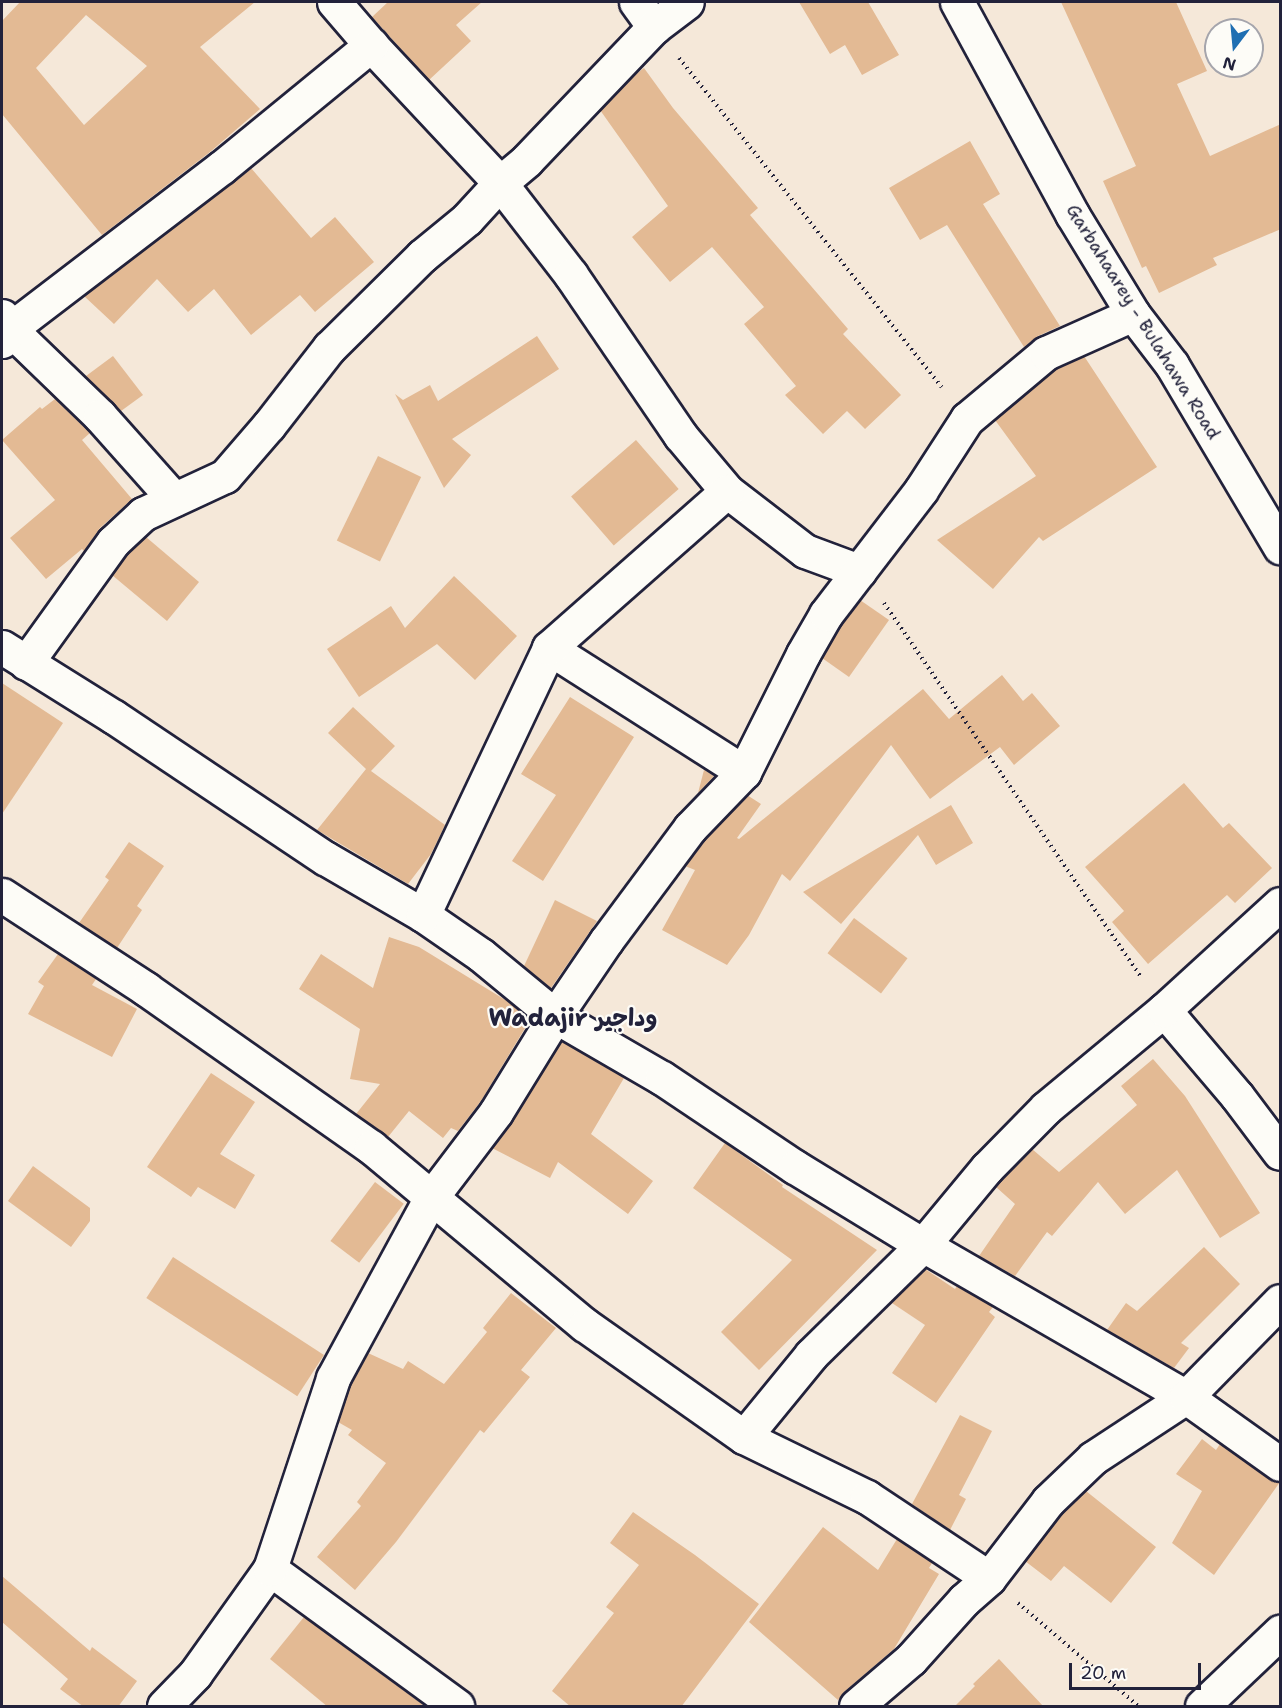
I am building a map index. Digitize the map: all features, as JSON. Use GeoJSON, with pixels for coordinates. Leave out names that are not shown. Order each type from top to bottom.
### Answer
{"type":"FeatureCollection","features":[{"type":"Feature","properties":{"kind":"street"},"geometry":{"type":"LineString","coordinates":[[334,2],[500,183],[571,276],[680,435],[727,491],[805,551],[859,571]]}},
{"type":"Feature","properties":{"kind":"street"},"geometry":{"type":"LineString","coordinates":[[687,2],[645,14],[527,160],[500,183],[467,219],[422,256],[329,348],[269,425],[225,476],[142,514],[113,543],[14,655],[114,717],[325,858],[423,915],[481,955],[555,1016],[662,1078],[795,1167],[922,1245],[1186,1397],[1281,1464]]}},
{"type":"Feature","properties":{"kind":"street","name":"Garbahaarey - Bulahawa Road"},"geometry":{"type":"LineString","coordinates":[[957,2],[1072,214],[1133,314],[1172,365],[1281,547]]}},
{"type":"Feature","properties":{"kind":"street"},"geometry":{"type":"LineString","coordinates":[[174,499],[100,416],[4,328],[222,167],[371,45]]}},
{"type":"Feature","properties":{"kind":"street"},"geometry":{"type":"LineString","coordinates":[[164,1707],[195,1674],[270,1569],[333,1378],[430,1199],[496,1112],[555,1016],[606,941],[690,828],[744,772],[803,654],[826,614],[921,490],[967,418],[1046,353],[1133,314]]}},
{"type":"Feature","properties":{"kind":"street"},"geometry":{"type":"LineString","coordinates":[[423,915],[549,648],[727,491]]}},
{"type":"Feature","properties":{"kind":"street"},"geometry":{"type":"LineString","coordinates":[[549,648],[744,772]]}},
{"type":"Feature","properties":{"kind":"street"},"geometry":{"type":"LineString","coordinates":[[2,895],[146,989],[371,1148],[585,1325],[744,1437],[867,1497],[989,1578]]}},
{"type":"Feature","properties":{"kind":"street"},"geometry":{"type":"LineString","coordinates":[[744,1437],[811,1355],[922,1245],[987,1168],[1046,1108],[1164,1010],[1281,904]]}},
{"type":"Feature","properties":{"kind":"street"},"geometry":{"type":"LineString","coordinates":[[1164,1010],[1237,1096],[1281,1153]]}},
{"type":"Feature","properties":{"kind":"street"},"geometry":{"type":"LineString","coordinates":[[856,1707],[911,1659],[964,1599],[989,1578],[1048,1501],[1094,1458],[1186,1397],[1281,1301]]}},
{"type":"Feature","properties":{"kind":"street"},"geometry":{"type":"LineString","coordinates":[[270,1569],[457,1707]]}},
{"type":"Feature","properties":{"kind":"street"},"geometry":{"type":"LineString","coordinates":[[1202,1707],[1281,1632]]}},
{"type":"Feature","properties":{"kind":"path"},"geometry":{"type":"LineString","coordinates":[[645,14],[967,418]]}},
{"type":"Feature","properties":{"kind":"path"},"geometry":{"type":"LineString","coordinates":[[859,571],[900,624],[1164,1010]]}},
{"type":"Feature","properties":{"kind":"path"},"geometry":{"type":"LineString","coordinates":[[989,1578],[1137,1707]]}},
{"type":"Feature","properties":{"kind":"building"},"geometry":{"type":"Polygon","coordinates":[[[20,2],[255,2],[200,47],[260,109],[210,152],[102,235],[2,114],[2,21],[20,2]],[[86,15],[36,68],[84,125],[147,66],[86,15]]]}},
{"type":"Feature","properties":{"kind":"building"},"geometry":{"type":"Polygon","coordinates":[[[388,2],[482,2],[456,25],[471,41],[429,80],[372,17],[388,2]]]}},
{"type":"Feature","properties":{"kind":"building"},"geometry":{"type":"Polygon","coordinates":[[[799,2],[868,2],[899,55],[862,75],[845,45],[830,54],[799,2]]]}},
{"type":"Feature","properties":{"kind":"building"},"geometry":{"type":"Polygon","coordinates":[[[1061,2],[1176,2],[1204,64],[1204,72],[1177,84],[1210,156],[1281,124],[1281,229],[1213,258],[1217,265],[1159,293],[1146,266],[1142,268],[1103,181],[1136,166],[1061,2]]]}},
{"type":"Feature","properties":{"kind":"building"},"geometry":{"type":"Polygon","coordinates":[[[644,68],[673,108],[758,208],[750,215],[848,329],[843,334],[901,395],[865,429],[847,411],[823,434],[785,395],[796,386],[744,324],[764,307],[712,247],[670,282],[632,237],[668,206],[600,110],[644,68]]]}},
{"type":"Feature","properties":{"kind":"building"},"geometry":{"type":"Polygon","coordinates":[[[970,141],[1000,194],[983,204],[1060,326],[1038,336],[1024,347],[947,225],[920,240],[889,188],[970,141]]]}},
{"type":"Feature","properties":{"kind":"building"},"geometry":{"type":"Polygon","coordinates":[[[251,168],[311,238],[335,217],[374,262],[315,312],[300,295],[251,335],[214,289],[188,312],[157,279],[114,324],[84,296],[251,168]]]}},
{"type":"Feature","properties":{"kind":"building"},"geometry":{"type":"Polygon","coordinates":[[[537,336],[559,369],[452,439],[471,455],[444,488],[395,394],[403,400],[430,385],[438,401],[537,336]]]}},
{"type":"Feature","properties":{"kind":"building"},"geometry":{"type":"Polygon","coordinates":[[[113,356],[143,395],[121,411],[86,376],[113,356]]]}},
{"type":"Feature","properties":{"kind":"building"},"geometry":{"type":"Polygon","coordinates":[[[1084,356],[1157,467],[1043,541],[1039,537],[993,589],[937,540],[1036,476],[995,420],[1056,369],[1084,356]]]}},
{"type":"Feature","properties":{"kind":"building"},"geometry":{"type":"Polygon","coordinates":[[[55,399],[90,433],[82,440],[132,499],[100,528],[84,551],[82,549],[46,579],[10,538],[55,500],[2,440],[40,407],[42,409],[55,399]]]}},
{"type":"Feature","properties":{"kind":"building"},"geometry":{"type":"Polygon","coordinates":[[[636,440],[679,489],[614,545],[571,496],[636,440]]]}},
{"type":"Feature","properties":{"kind":"building"},"geometry":{"type":"Polygon","coordinates":[[[378,456],[421,477],[380,562],[337,540],[378,456]]]}},
{"type":"Feature","properties":{"kind":"building"},"geometry":{"type":"Polygon","coordinates":[[[146,537],[199,582],[167,621],[112,575],[127,554],[146,537]]]}},
{"type":"Feature","properties":{"kind":"building"},"geometry":{"type":"Polygon","coordinates":[[[454,576],[517,636],[475,680],[437,644],[359,697],[327,649],[391,606],[405,628],[454,576]]]}},
{"type":"Feature","properties":{"kind":"building"},"geometry":{"type":"Polygon","coordinates":[[[860,600],[889,620],[849,677],[822,658],[840,627],[860,600]]]}},
{"type":"Feature","properties":{"kind":"building"},"geometry":{"type":"Polygon","coordinates":[[[1002,675],[1023,701],[1032,693],[1060,726],[1014,765],[1000,747],[930,799],[891,745],[790,881],[782,874],[749,935],[727,965],[662,930],[695,870],[685,866],[704,840],[747,795],[761,804],[737,838],[739,839],[923,689],[949,719],[1002,675]]]}},
{"type":"Feature","properties":{"kind":"building"},"geometry":{"type":"Polygon","coordinates":[[[2,683],[63,723],[2,814],[2,683]]]}},
{"type":"Feature","properties":{"kind":"building"},"geometry":{"type":"Polygon","coordinates":[[[570,697],[634,737],[543,881],[512,861],[556,795],[521,774],[570,697]]]}},
{"type":"Feature","properties":{"kind":"building"},"geometry":{"type":"Polygon","coordinates":[[[353,707],[395,746],[371,771],[445,825],[431,854],[408,884],[317,830],[366,769],[328,733],[353,707]]]}},
{"type":"Feature","properties":{"kind":"building"},"geometry":{"type":"Polygon","coordinates":[[[704,770],[714,776],[698,793],[704,770]]]}},
{"type":"Feature","properties":{"kind":"building"},"geometry":{"type":"Polygon","coordinates":[[[1184,783],[1223,828],[1229,823],[1272,868],[1235,903],[1227,895],[1148,964],[1112,922],[1124,911],[1085,867],[1184,783]]]}},
{"type":"Feature","properties":{"kind":"building"},"geometry":{"type":"Polygon","coordinates":[[[951,805],[973,843],[936,865],[918,835],[841,924],[803,892],[951,805]]]}},
{"type":"Feature","properties":{"kind":"building"},"geometry":{"type":"Polygon","coordinates":[[[129,842],[164,866],[137,906],[142,910],[117,948],[79,923],[109,880],[105,877],[129,842]]]}},
{"type":"Feature","properties":{"kind":"building"},"geometry":{"type":"Polygon","coordinates":[[[555,900],[597,921],[551,988],[524,966],[555,900]]]}},
{"type":"Feature","properties":{"kind":"building"},"geometry":{"type":"Polygon","coordinates":[[[854,918],[908,958],[881,993],[828,953],[854,918]]]}},
{"type":"Feature","properties":{"kind":"building"},"geometry":{"type":"Polygon","coordinates":[[[389,937],[419,947],[507,1001],[530,1020],[481,1101],[458,1131],[451,1128],[443,1138],[409,1111],[388,1137],[356,1114],[380,1084],[350,1079],[360,1029],[299,989],[321,954],[373,988],[389,937]]]}},
{"type":"Feature","properties":{"kind":"building"},"geometry":{"type":"Polygon","coordinates":[[[58,954],[96,979],[92,985],[137,1009],[112,1057],[28,1014],[44,986],[38,982],[58,954]]]}},
{"type":"Feature","properties":{"kind":"building"},"geometry":{"type":"Polygon","coordinates":[[[561,1041],[624,1078],[591,1134],[653,1181],[628,1214],[558,1162],[550,1178],[492,1148],[512,1122],[561,1041]]]}},
{"type":"Feature","properties":{"kind":"building"},"geometry":{"type":"Polygon","coordinates":[[[1153,1059],[1185,1096],[1260,1213],[1220,1238],[1177,1170],[1125,1214],[1098,1182],[1052,1236],[1047,1232],[1015,1276],[979,1256],[1015,1204],[996,1187],[1001,1181],[1032,1149],[1059,1172],[1137,1105],[1121,1086],[1153,1059]]]}},
{"type":"Feature","properties":{"kind":"building"},"geometry":{"type":"Polygon","coordinates":[[[211,1073],[255,1102],[220,1154],[255,1175],[235,1209],[198,1187],[191,1197],[147,1167],[211,1073]]]}},
{"type":"Feature","properties":{"kind":"building"},"geometry":{"type":"Polygon","coordinates":[[[725,1143],[783,1185],[782,1187],[877,1250],[759,1370],[721,1332],[792,1260],[693,1188],[725,1143]]]}},
{"type":"Feature","properties":{"kind":"building"},"geometry":{"type":"Polygon","coordinates":[[[33,1166],[90,1208],[90,1221],[71,1247],[8,1201],[33,1166]]]}},
{"type":"Feature","properties":{"kind":"building"},"geometry":{"type":"Polygon","coordinates":[[[375,1182],[404,1204],[359,1263],[330,1241],[375,1182]]]}},
{"type":"Feature","properties":{"kind":"building"},"geometry":{"type":"Polygon","coordinates":[[[1204,1247],[1240,1284],[1181,1343],[1189,1348],[1174,1368],[1107,1330],[1126,1303],[1137,1311],[1204,1247]]]}},
{"type":"Feature","properties":{"kind":"building"},"geometry":{"type":"Polygon","coordinates":[[[173,1257],[324,1355],[297,1396],[146,1298],[173,1257]]]}},
{"type":"Feature","properties":{"kind":"building"},"geometry":{"type":"Polygon","coordinates":[[[925,1269],[955,1289],[957,1286],[993,1307],[989,1312],[995,1317],[936,1403],[892,1373],[925,1325],[892,1303],[925,1269]]]}},
{"type":"Feature","properties":{"kind":"building"},"geometry":{"type":"Polygon","coordinates":[[[511,1293],[556,1328],[521,1370],[530,1377],[484,1433],[480,1430],[396,1542],[355,1590],[317,1557],[361,1506],[357,1502],[386,1463],[348,1435],[352,1430],[338,1422],[350,1385],[368,1353],[403,1369],[408,1361],[444,1384],[487,1332],[483,1328],[511,1293]]]}},
{"type":"Feature","properties":{"kind":"building"},"geometry":{"type":"Polygon","coordinates":[[[960,1415],[992,1431],[959,1495],[966,1499],[950,1530],[912,1504],[960,1415]]]}},
{"type":"Feature","properties":{"kind":"building"},"geometry":{"type":"Polygon","coordinates":[[[1202,1439],[1216,1450],[1220,1444],[1269,1479],[1280,1482],[1214,1575],[1172,1543],[1202,1491],[1176,1474],[1202,1439]]]}},
{"type":"Feature","properties":{"kind":"building"},"geometry":{"type":"Polygon","coordinates":[[[1086,1491],[1156,1547],[1111,1603],[1064,1566],[1051,1581],[1025,1561],[1062,1514],[1086,1491]]]}},
{"type":"Feature","properties":{"kind":"building"},"geometry":{"type":"Polygon","coordinates":[[[633,1512],[695,1555],[759,1604],[681,1707],[571,1707],[552,1691],[614,1613],[606,1607],[639,1565],[610,1543],[633,1512]]]}},
{"type":"Feature","properties":{"kind":"building"},"geometry":{"type":"Polygon","coordinates":[[[823,1527],[878,1570],[897,1539],[932,1563],[929,1568],[939,1574],[894,1649],[844,1692],[838,1700],[749,1622],[823,1527]]]}},
{"type":"Feature","properties":{"kind":"building"},"geometry":{"type":"Polygon","coordinates":[[[2,1576],[90,1651],[92,1647],[137,1681],[118,1707],[84,1707],[60,1689],[68,1679],[2,1622],[2,1576]]]}},
{"type":"Feature","properties":{"kind":"building"},"geometry":{"type":"Polygon","coordinates":[[[304,1617],[426,1707],[328,1707],[270,1659],[304,1617]]]}},
{"type":"Feature","properties":{"kind":"building"},"geometry":{"type":"Polygon","coordinates":[[[999,1659],[1044,1707],[954,1707],[975,1686],[973,1684],[999,1659]]]}},
{"type":"Feature","properties":{"kind":"district","name":"Wadajir وداجير"},"geometry":{"type":"Point","coordinates":[573,1019]}}]}
